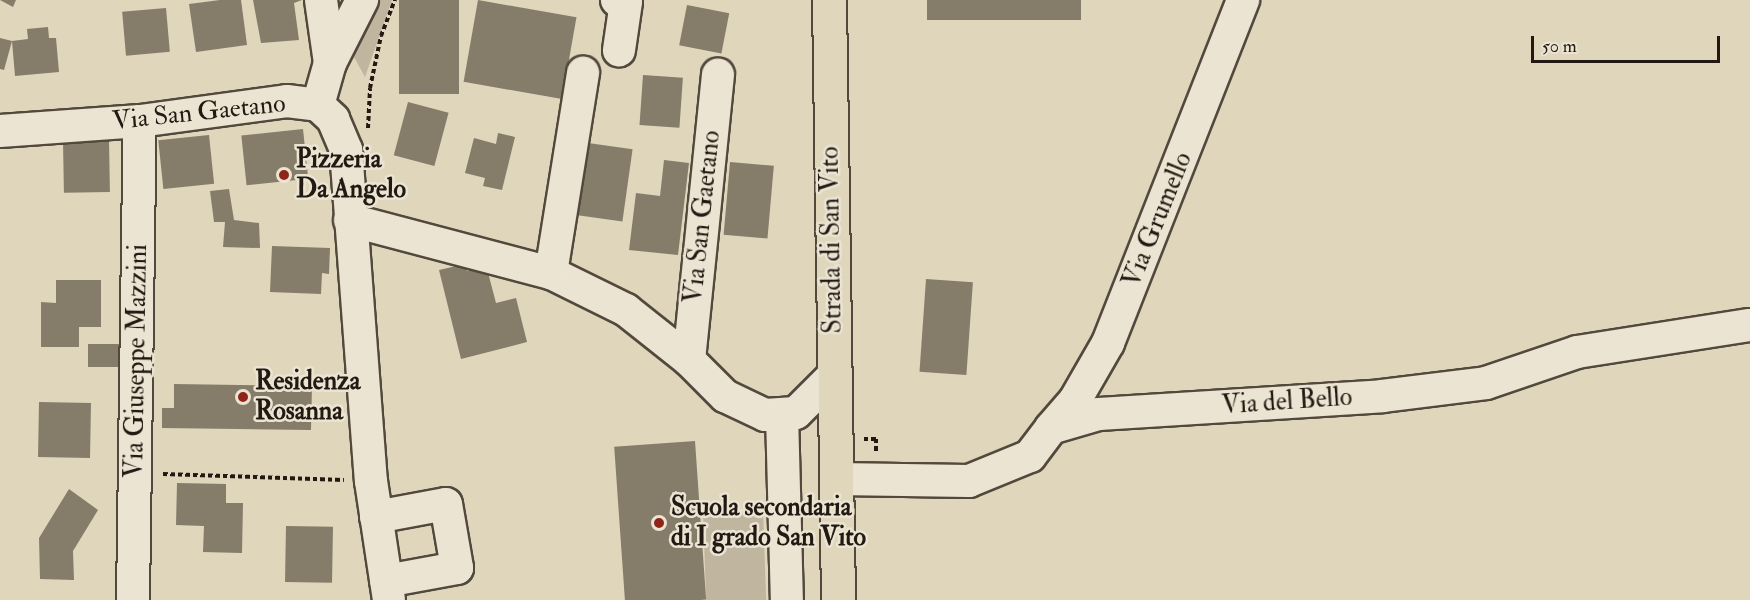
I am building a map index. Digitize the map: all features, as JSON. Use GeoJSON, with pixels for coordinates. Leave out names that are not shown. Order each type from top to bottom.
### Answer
{"type":"FeatureCollection","features":[{"type":"Feature","properties":{"kind":"main road","name":"Strada di San Vito"},"geometry":{"type":"LineString","coordinates":[[830,0],[833,376],[838,600]]}},
{"type":"Feature","properties":{"kind":"street"},"geometry":{"type":"LineString","coordinates":[[321,0],[330,63]]}},
{"type":"Feature","properties":{"kind":"street"},"geometry":{"type":"LineString","coordinates":[[318,105],[330,63],[362,0]]}},
{"type":"Feature","properties":{"kind":"street"},"geometry":{"type":"LineString","coordinates":[[617,0],[626,2],[619,50]]}},
{"type":"Feature","properties":{"kind":"street","name":"Via Grumello"},"geometry":{"type":"LineString","coordinates":[[1051,428],[1074,402],[1108,343],[1243,0]]}},
{"type":"Feature","properties":{"kind":"street"},"geometry":{"type":"LineString","coordinates":[[551,273],[583,73]]}},
{"type":"Feature","properties":{"kind":"street","name":"Via San Gaetano"},"geometry":{"type":"LineString","coordinates":[[689,360],[718,74]]}},
{"type":"Feature","properties":{"kind":"street","name":"Via San Gaetano"},"geometry":{"type":"LineString","coordinates":[[0,131],[140,121],[287,101],[318,105],[339,128],[346,150],[371,481],[388,591]]}},
{"type":"Feature","properties":{"kind":"street","name":"Via Giuseppe Mazzini"},"geometry":{"type":"LineString","coordinates":[[133,600],[140,121]]}},
{"type":"Feature","properties":{"kind":"street"},"geometry":{"type":"LineString","coordinates":[[350,220],[551,273],[626,310],[689,360],[725,396],[765,416],[796,413],[833,376]]}},
{"type":"Feature","properties":{"kind":"street","name":"Via del Bello"},"geometry":{"type":"LineString","coordinates":[[1051,428],[1099,414],[1382,396],[1486,383],[1577,352],[1750,326]]}},
{"type":"Feature","properties":{"kind":"street"},"geometry":{"type":"LineString","coordinates":[[782,414],[788,600]]}},
{"type":"Feature","properties":{"kind":"street"},"geometry":{"type":"LineString","coordinates":[[837,479],[969,481],[1030,456],[1051,428]]}},
{"type":"Feature","properties":{"kind":"street"},"geometry":{"type":"LineString","coordinates":[[376,517],[446,504],[457,568],[388,591]]}},
{"type":"Feature","properties":{"kind":"path"},"geometry":{"type":"LineString","coordinates":[[135,474],[371,481]]}},
{"type":"Feature","properties":{"kind":"shaded area"},"geometry":{"type":"Polygon","coordinates":[[[381,0],[392,0],[365,77],[354,57],[354,48],[381,0]]]}},
{"type":"Feature","properties":{"kind":"shaded area"},"geometry":{"type":"Polygon","coordinates":[[[763,510],[766,600],[706,600],[703,512],[763,510]]]}},
{"type":"Feature","properties":{"kind":"building"},"geometry":{"type":"Polygon","coordinates":[[[0,0],[16,0],[13,7],[0,0]]]}},
{"type":"Feature","properties":{"kind":"building"},"geometry":{"type":"Polygon","coordinates":[[[241,0],[247,45],[196,52],[189,4],[241,0]]]}},
{"type":"Feature","properties":{"kind":"building"},"geometry":{"type":"Polygon","coordinates":[[[253,0],[302,0],[294,3],[299,40],[261,43],[253,0]]]}},
{"type":"Feature","properties":{"kind":"building"},"geometry":{"type":"Polygon","coordinates":[[[399,0],[459,0],[459,94],[399,94],[399,0]]]}},
{"type":"Feature","properties":{"kind":"building"},"geometry":{"type":"Polygon","coordinates":[[[478,0],[576,17],[562,99],[464,82],[478,0]]]}},
{"type":"Feature","properties":{"kind":"building"},"geometry":{"type":"Polygon","coordinates":[[[927,0],[1081,0],[1081,20],[927,20],[927,0]]]}},
{"type":"Feature","properties":{"kind":"building"},"geometry":{"type":"Polygon","coordinates":[[[687,5],[729,13],[721,53],[679,45],[687,5]]]}},
{"type":"Feature","properties":{"kind":"building"},"geometry":{"type":"Polygon","coordinates":[[[166,8],[170,52],[126,56],[122,12],[166,8]]]}},
{"type":"Feature","properties":{"kind":"building"},"geometry":{"type":"Polygon","coordinates":[[[48,27],[49,38],[56,38],[59,72],[15,76],[12,41],[28,39],[27,29],[48,27]]]}},
{"type":"Feature","properties":{"kind":"building"},"geometry":{"type":"Polygon","coordinates":[[[0,38],[12,41],[4,70],[0,69],[0,38]]]}},
{"type":"Feature","properties":{"kind":"building"},"geometry":{"type":"Polygon","coordinates":[[[643,75],[683,78],[679,128],[640,125],[643,75]]]}},
{"type":"Feature","properties":{"kind":"building"},"geometry":{"type":"Polygon","coordinates":[[[408,102],[449,113],[434,166],[394,155],[408,102]]]}},
{"type":"Feature","properties":{"kind":"building"},"geometry":{"type":"Polygon","coordinates":[[[303,129],[308,179],[247,185],[241,135],[303,129]]]}},
{"type":"Feature","properties":{"kind":"building"},"geometry":{"type":"Polygon","coordinates":[[[498,133],[515,137],[502,190],[483,186],[485,178],[465,173],[474,138],[496,144],[498,133]]]}},
{"type":"Feature","properties":{"kind":"building"},"geometry":{"type":"Polygon","coordinates":[[[209,135],[214,184],[163,189],[158,140],[209,135]]]}},
{"type":"Feature","properties":{"kind":"building"},"geometry":{"type":"Polygon","coordinates":[[[109,140],[110,192],[64,193],[63,141],[109,140]]]}},
{"type":"Feature","properties":{"kind":"building"},"geometry":{"type":"Polygon","coordinates":[[[588,143],[633,149],[622,222],[578,215],[588,143]]]}},
{"type":"Feature","properties":{"kind":"building"},"geometry":{"type":"Polygon","coordinates":[[[664,160],[689,163],[678,255],[629,250],[636,193],[660,196],[664,160]]]}},
{"type":"Feature","properties":{"kind":"building"},"geometry":{"type":"Polygon","coordinates":[[[730,162],[774,166],[767,239],[724,235],[730,162]]]}},
{"type":"Feature","properties":{"kind":"building"},"geometry":{"type":"Polygon","coordinates":[[[229,189],[234,220],[259,223],[260,248],[223,247],[225,222],[214,222],[210,191],[229,189]]]}},
{"type":"Feature","properties":{"kind":"building"},"geometry":{"type":"Polygon","coordinates":[[[272,246],[330,248],[329,274],[322,273],[321,294],[270,292],[272,246]]]}},
{"type":"Feature","properties":{"kind":"building"},"geometry":{"type":"Polygon","coordinates":[[[465,264],[467,271],[486,265],[496,303],[516,298],[527,342],[461,359],[439,270],[465,264]]]}},
{"type":"Feature","properties":{"kind":"building"},"geometry":{"type":"Polygon","coordinates":[[[926,279],[973,282],[966,375],[920,372],[926,279]]]}},
{"type":"Feature","properties":{"kind":"building"},"geometry":{"type":"Polygon","coordinates":[[[56,280],[101,280],[101,327],[79,327],[79,347],[41,347],[41,302],[56,303],[56,280]]]}},
{"type":"Feature","properties":{"kind":"building"},"geometry":{"type":"Polygon","coordinates":[[[88,344],[119,344],[119,367],[88,367],[88,344]]]}},
{"type":"Feature","properties":{"kind":"building","name":"Residenza Rosanna"},"geometry":{"type":"Polygon","coordinates":[[[174,384],[312,386],[311,430],[162,428],[162,408],[174,408],[174,384]]]}},
{"type":"Feature","properties":{"kind":"building"},"geometry":{"type":"Polygon","coordinates":[[[39,402],[91,403],[90,458],[38,457],[39,402]]]}},
{"type":"Feature","properties":{"kind":"building","name":"Scuola secondaria di I grado San Vito"},"geometry":{"type":"Polygon","coordinates":[[[695,441],[706,600],[625,600],[614,447],[695,441]]]}},
{"type":"Feature","properties":{"kind":"building"},"geometry":{"type":"Polygon","coordinates":[[[177,483],[226,484],[226,503],[243,503],[242,553],[203,552],[204,526],[176,525],[177,483]]]}},
{"type":"Feature","properties":{"kind":"building"},"geometry":{"type":"Polygon","coordinates":[[[69,489],[98,510],[73,551],[74,580],[40,579],[39,538],[69,489]]]}},
{"type":"Feature","properties":{"kind":"building"},"geometry":{"type":"Polygon","coordinates":[[[286,526],[333,527],[332,583],[285,582],[286,526]]]}},
{"type":"Feature","properties":{"kind":"place","name":"Pizzeria Da Angelo"},"geometry":{"type":"Point","coordinates":[284,175]}},
{"type":"Feature","properties":{"kind":"place","name":"Residenza Rosanna"},"geometry":{"type":"Point","coordinates":[243,397]}},
{"type":"Feature","properties":{"kind":"place","name":"Scuola secondaria di I grado San Vito"},"geometry":{"type":"Point","coordinates":[659,523]}}]}
